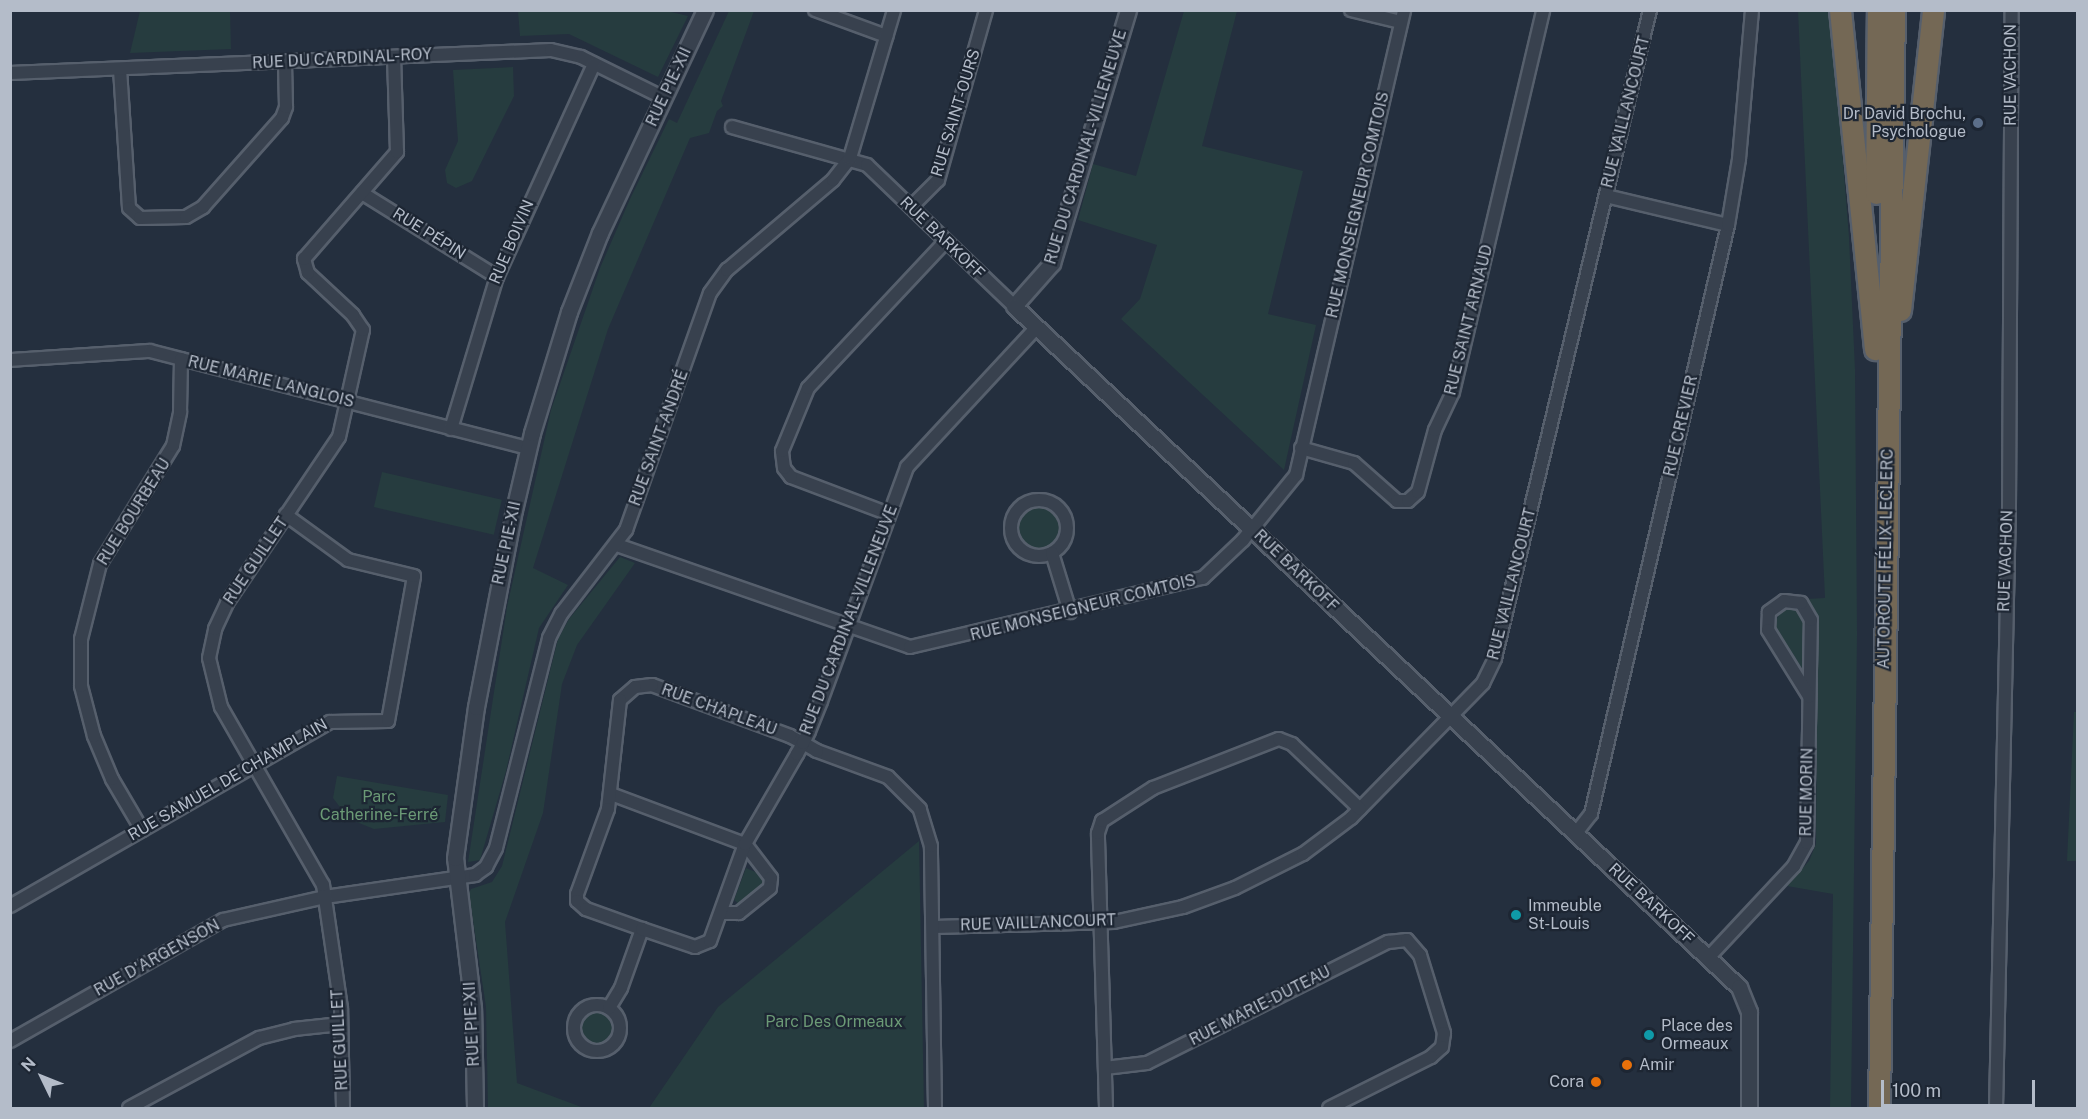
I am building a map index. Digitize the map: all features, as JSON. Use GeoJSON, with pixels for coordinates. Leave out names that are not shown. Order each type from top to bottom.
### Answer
{"type":"FeatureCollection","features":[{"type":"Feature","properties":{"kind":"highway"},"geometry":{"type":"LineString","coordinates":[[1840,10],[1875,349]]}},
{"type":"Feature","properties":{"kind":"highway"},"geometry":{"type":"LineString","coordinates":[[1888,397],[1909,250],[1933,10]]}},
{"type":"Feature","properties":{"kind":"highway","name":"AUTOROUTE FÉLIX-LECLERC"},"geometry":{"type":"LineString","coordinates":[[1865,1108],[1875,349],[1890,11]]}},
{"type":"Feature","properties":{"kind":"highway","name":"AUTOROUTE FÉLIX-LECLERC"},"geometry":{"type":"LineString","coordinates":[[1879,1108],[1888,397],[1890,11]]}},
{"type":"Feature","properties":{"kind":"street","name":"RUE PIE-XII"},"geometry":{"type":"LineString","coordinates":[[475,1108],[473,1008],[456,878],[459,823],[478,696],[528,448],[573,302],[705,10]]}},
{"type":"Feature","properties":{"kind":"street"},"geometry":{"type":"LineString","coordinates":[[815,10],[886,36]]}},
{"type":"Feature","properties":{"kind":"street","name":"RUE SAINT-ANDRÉ"},"geometry":{"type":"LineString","coordinates":[[456,878],[480,873],[492,859],[549,638],[562,613],[617,545],[715,285],[833,180],[850,158],[894,10]]}},
{"type":"Feature","properties":{"kind":"street","name":"RUE SAINT-OURS"},"geometry":{"type":"LineString","coordinates":[[911,207],[938,180],[986,10]]}},
{"type":"Feature","properties":{"kind":"street","name":"RUE DU CARDINAL-VILLENEUVE"},"geometry":{"type":"LineString","coordinates":[[1014,306],[1052,263],[1128,10]]}},
{"type":"Feature","properties":{"kind":"street"},"geometry":{"type":"LineString","coordinates":[[1351,10],[1402,16]]}},
{"type":"Feature","properties":{"kind":"street","name":"RUE SAINT ARNAUD"},"geometry":{"type":"LineString","coordinates":[[1301,448],[1354,463],[1397,501],[1408,501],[1418,492],[1435,430],[1453,392],[1543,10]]}},
{"type":"Feature","properties":{"kind":"street","name":"RUE VAILLANCOURT"},"geometry":{"type":"LineString","coordinates":[[934,927],[1100,924],[1158,914],[1235,888],[1303,854],[1360,809],[1483,683],[1495,658],[1650,10]]}},
{"type":"Feature","properties":{"kind":"street","name":"RUE CREVIER"},"geometry":{"type":"LineString","coordinates":[[1576,833],[1591,814],[1728,225],[1739,159],[1752,10]]}},
{"type":"Feature","properties":{"kind":"street","name":"RUE VACHON"},"geometry":{"type":"LineString","coordinates":[[1996,1108],[2008,509],[2011,11]]}},
{"type":"Feature","properties":{"kind":"street","name":"RUE MONSEIGNEUR COMTOIS"},"geometry":{"type":"LineString","coordinates":[[617,545],[895,644],[923,647],[1203,578],[1293,482],[1402,16]]}},
{"type":"Feature","properties":{"kind":"street","name":"RUE DU CARDINAL-ROY"},"geometry":{"type":"LineString","coordinates":[[10,73],[551,50],[568,52],[664,98]]}},
{"type":"Feature","properties":{"kind":"street","name":"RUE GUILLET"},"geometry":{"type":"LineString","coordinates":[[343,1108],[341,1024],[321,881],[215,694],[209,649],[227,603],[338,441],[363,330],[353,315],[306,270],[304,259],[391,161],[399,145],[394,57]]}},
{"type":"Feature","properties":{"kind":"street"},"geometry":{"type":"LineString","coordinates":[[120,69],[129,208],[140,218],[186,217],[203,207],[282,118],[286,107],[285,62]]}},
{"type":"Feature","properties":{"kind":"street","name":"RUE BOIVIN"},"geometry":{"type":"LineString","coordinates":[[452,429],[497,277],[594,64]]}},
{"type":"Feature","properties":{"kind":"street","name":"RUE BARKOFF"},"geometry":{"type":"LineString","coordinates":[[732,127],[850,158],[867,165],[945,242],[1708,958],[1748,1001],[1749,1108]]}},
{"type":"Feature","properties":{"kind":"street","name":"RUE PÉPIN"},"geometry":{"type":"LineString","coordinates":[[362,193],[497,277]]}},
{"type":"Feature","properties":{"kind":"street"},"geometry":{"type":"LineString","coordinates":[[1606,196],[1728,225]]}},
{"type":"Feature","properties":{"kind":"street"},"geometry":{"type":"LineString","coordinates":[[889,514],[791,477],[783,468],[782,452],[808,388],[945,242]]}},
{"type":"Feature","properties":{"kind":"street","name":"RUE DU CARDINAL-VILLENEUVE"},"geometry":{"type":"LineString","coordinates":[[745,844],[803,743],[907,467],[1037,327]]}},
{"type":"Feature","properties":{"kind":"street","name":"RUE MARIE LANGLOIS"},"geometry":{"type":"LineString","coordinates":[[10,360],[146,351],[528,448]]}},
{"type":"Feature","properties":{"kind":"street","name":"RUE BOURBEAU"},"geometry":{"type":"LineString","coordinates":[[142,830],[112,779],[91,728],[81,686],[81,639],[100,564],[172,446],[180,412],[181,359]]}},
{"type":"Feature","properties":{"kind":"street"},"geometry":{"type":"LineString","coordinates":[[1028,502],[1050,502],[1065,517],[1066,535],[1052,553],[1034,556],[1013,540],[1011,521],[1028,502]]}},
{"type":"Feature","properties":{"kind":"street","name":"RUE SAMUEL DE CHAMPLAIN"},"geometry":{"type":"LineString","coordinates":[[10,906],[334,720],[388,721],[414,576],[348,560],[286,515]]}},
{"type":"Feature","properties":{"kind":"street"},"geometry":{"type":"LineString","coordinates":[[1052,553],[1070,612]]}},
{"type":"Feature","properties":{"kind":"street","name":"RUE MORIN"},"geometry":{"type":"LineString","coordinates":[[1708,958],[1804,851],[1809,696],[1809,614],[1801,603],[1784,601],[1769,612],[1768,630],[1809,696]]}},
{"type":"Feature","properties":{"kind":"street","name":"RUE CHAPLEAU"},"geometry":{"type":"LineString","coordinates":[[745,844],[714,936],[700,947],[586,909],[577,901],[611,794],[620,700],[640,685],[652,685],[888,777],[920,809],[931,846],[935,1108]]}},
{"type":"Feature","properties":{"kind":"street"},"geometry":{"type":"LineString","coordinates":[[1106,1108],[1099,827],[1107,816],[1153,788],[1279,740],[1292,744],[1360,809]]}},
{"type":"Feature","properties":{"kind":"street"},"geometry":{"type":"LineString","coordinates":[[611,794],[745,844],[768,872],[770,888],[739,913],[723,913]]}},
{"type":"Feature","properties":{"kind":"street","name":"RUE D'ARGENSON"},"geometry":{"type":"LineString","coordinates":[[10,1041],[223,920],[325,897],[456,878]]}},
{"type":"Feature","properties":{"kind":"street"},"geometry":{"type":"LineString","coordinates":[[609,1008],[621,988],[642,929]]}},
{"type":"Feature","properties":{"kind":"street","name":"RUE MARIE-DUTEAU"},"geometry":{"type":"LineString","coordinates":[[1106,1068],[1147,1063],[1388,942],[1401,938],[1411,942],[1420,955],[1444,1033],[1442,1047],[1431,1057],[1329,1108]]}},
{"type":"Feature","properties":{"kind":"street"},"geometry":{"type":"LineString","coordinates":[[129,1108],[259,1038],[304,1027],[341,1024]]}},
{"type":"Feature","properties":{"kind":"green space"},"geometry":{"type":"Polygon","coordinates":[[[140,11],[230,11],[231,49],[130,53],[140,11]]]}},
{"type":"Feature","properties":{"kind":"green space"},"geometry":{"type":"Polygon","coordinates":[[[518,11],[667,11],[688,16],[658,77],[569,34],[520,36],[518,11]]]}},
{"type":"Feature","properties":{"kind":"green space"},"geometry":{"type":"Polygon","coordinates":[[[729,11],[754,11],[721,101],[723,106],[717,111],[709,133],[690,138],[608,329],[533,568],[568,585],[539,628],[506,771],[480,860],[468,862],[507,607],[551,410],[600,268],[630,199],[669,119],[677,123],[729,11]]]}},
{"type":"Feature","properties":{"kind":"green space"},"geometry":{"type":"Polygon","coordinates":[[[1184,11],[1237,11],[1202,146],[1303,171],[1268,314],[1316,325],[1284,470],[1121,319],[1140,299],[1157,245],[1078,220],[1093,164],[1136,176],[1184,11]]]}},
{"type":"Feature","properties":{"kind":"green space"},"geometry":{"type":"Polygon","coordinates":[[[1798,11],[1831,11],[1849,237],[1855,370],[1857,634],[1851,1108],[1830,1108],[1833,894],[1787,886],[1809,861],[1816,844],[1818,618],[1807,599],[1825,598],[1798,11]]]}},
{"type":"Feature","properties":{"kind":"green space"},"geometry":{"type":"Polygon","coordinates":[[[513,67],[514,96],[472,181],[456,188],[447,183],[445,170],[458,141],[453,70],[513,67]]]}},
{"type":"Feature","properties":{"kind":"green space"},"geometry":{"type":"Polygon","coordinates":[[[382,472],[502,500],[494,535],[374,507],[382,472]]]}},
{"type":"Feature","properties":{"kind":"green space"},"geometry":{"type":"Polygon","coordinates":[[[1039,506],[1055,512],[1061,528],[1055,544],[1039,550],[1023,544],[1017,528],[1023,512],[1039,506]]]}},
{"type":"Feature","properties":{"kind":"green space"},"geometry":{"type":"Polygon","coordinates":[[[620,557],[635,563],[577,645],[562,684],[543,813],[505,922],[517,1083],[584,1108],[488,1108],[486,1007],[469,893],[471,889],[492,882],[502,866],[558,639],[569,619],[620,557]]]}},
{"type":"Feature","properties":{"kind":"green space"},"geometry":{"type":"Polygon","coordinates":[[[1795,608],[1804,623],[1803,671],[1774,624],[1782,609],[1795,608]]]}},
{"type":"Feature","properties":{"kind":"green space"},"geometry":{"type":"Polygon","coordinates":[[[2074,712],[2078,712],[2078,861],[2067,861],[2074,712]]]}},
{"type":"Feature","properties":{"kind":"green space","name":"Parc Catherine-Ferré"},"geometry":{"type":"Polygon","coordinates":[[[337,776],[448,795],[445,822],[374,829],[349,819],[333,798],[337,776]]]}},
{"type":"Feature","properties":{"kind":"green space","name":"Parc Des Ormeaux"},"geometry":{"type":"Polygon","coordinates":[[[919,841],[924,1108],[649,1108],[718,1007],[919,841]]]}},
{"type":"Feature","properties":{"kind":"green space"},"geometry":{"type":"Polygon","coordinates":[[[746,868],[760,874],[764,882],[739,904],[734,900],[746,868]]]}},
{"type":"Feature","properties":{"kind":"green space"},"geometry":{"type":"Polygon","coordinates":[[[597,1012],[608,1017],[613,1028],[608,1039],[597,1044],[586,1039],[581,1028],[586,1017],[597,1012]]]}},
{"type":"Feature","properties":{"kind":"place","name":"Dr David Brochu, Psychologue"},"geometry":{"type":"Point","coordinates":[1978,123]}},
{"type":"Feature","properties":{"kind":"place","name":"Immeuble St-Louis"},"geometry":{"type":"Point","coordinates":[1516,915]}},
{"type":"Feature","properties":{"kind":"place","name":"Place des Ormeaux"},"geometry":{"type":"Point","coordinates":[1649,1035]}},
{"type":"Feature","properties":{"kind":"place","name":"Amir"},"geometry":{"type":"Point","coordinates":[1627,1065]}},
{"type":"Feature","properties":{"kind":"place","name":"Cora"},"geometry":{"type":"Point","coordinates":[1596,1082]}}]}
